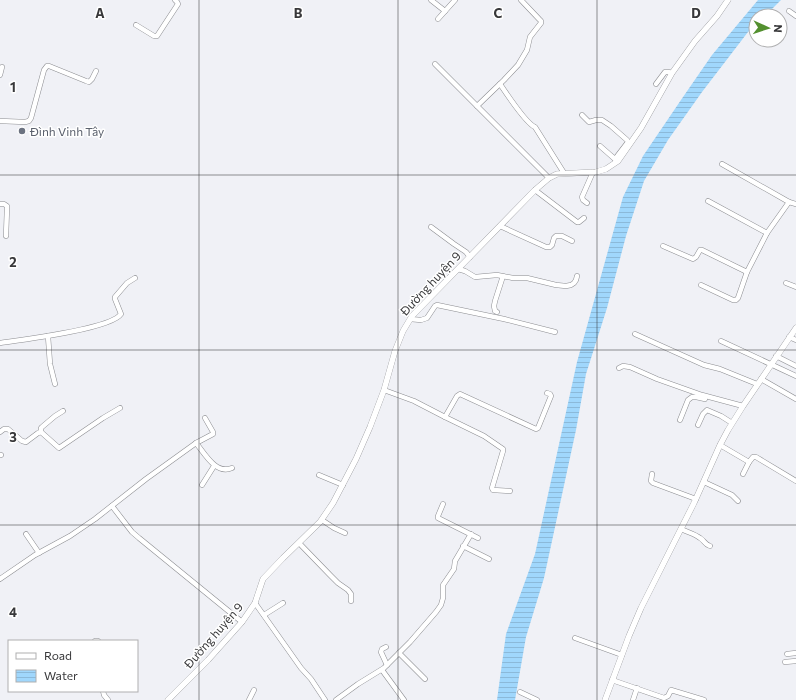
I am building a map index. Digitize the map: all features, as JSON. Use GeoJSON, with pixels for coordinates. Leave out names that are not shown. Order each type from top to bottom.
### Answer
{"type":"FeatureCollection","features":[{"type":"Feature","properties":{"kind":"street"},"geometry":{"type":"LineString","coordinates":[[136,25],[154,36],[157,36],[178,4],[175,0]]}},
{"type":"Feature","properties":{"kind":"street"},"geometry":{"type":"LineString","coordinates":[[431,0],[445,11]]}},
{"type":"Feature","properties":{"kind":"street"},"geometry":{"type":"LineString","coordinates":[[438,19],[454,0]]}},
{"type":"Feature","properties":{"kind":"street"},"geometry":{"type":"LineString","coordinates":[[477,106],[500,84],[520,61],[527,50],[530,36],[542,22],[521,0]]}},
{"type":"Feature","properties":{"kind":"street","name":"Đường huyện 9"},"geometry":{"type":"LineString","coordinates":[[168,700],[208,660],[242,622],[255,603],[263,579],[322,520],[333,503],[356,459],[370,427],[384,390],[395,351],[403,331],[410,319],[535,190],[549,178],[557,174],[593,172],[606,169],[616,160],[641,128],[672,73],[695,41],[717,16],[728,0]]}},
{"type":"Feature","properties":{"kind":"street"},"geometry":{"type":"LineString","coordinates":[[789,11],[796,16]]}},
{"type":"Feature","properties":{"kind":"street"},"geometry":{"type":"LineString","coordinates":[[435,64],[549,178]]}},
{"type":"Feature","properties":{"kind":"street"},"geometry":{"type":"LineString","coordinates":[[0,121],[29,121],[44,70],[47,66],[89,82],[96,71]]}},
{"type":"Feature","properties":{"kind":"street"},"geometry":{"type":"LineString","coordinates":[[0,76],[2,67]]}},
{"type":"Feature","properties":{"kind":"street"},"geometry":{"type":"LineString","coordinates":[[656,84],[665,72],[672,73]]}},
{"type":"Feature","properties":{"kind":"street"},"geometry":{"type":"LineString","coordinates":[[500,84],[531,126],[535,127],[564,173]]}},
{"type":"Feature","properties":{"kind":"street"},"geometry":{"type":"LineString","coordinates":[[582,115],[590,122],[602,120],[611,126],[628,142],[616,160],[600,146]]}},
{"type":"Feature","properties":{"kind":"street"},"geometry":{"type":"LineString","coordinates":[[722,164],[788,202],[796,204]]}},
{"type":"Feature","properties":{"kind":"street"},"geometry":{"type":"LineString","coordinates":[[587,203],[582,197],[593,172]]}},
{"type":"Feature","properties":{"kind":"street"},"geometry":{"type":"LineString","coordinates":[[535,190],[574,221],[580,222],[584,218]]}},
{"type":"Feature","properties":{"kind":"street"},"geometry":{"type":"LineString","coordinates":[[708,201],[767,232]]}},
{"type":"Feature","properties":{"kind":"street"},"geometry":{"type":"LineString","coordinates":[[701,285],[734,300],[738,298],[747,272],[767,232],[788,202]]}},
{"type":"Feature","properties":{"kind":"street"},"geometry":{"type":"LineString","coordinates":[[0,204],[4,204],[8,208],[6,236]]}},
{"type":"Feature","properties":{"kind":"street"},"geometry":{"type":"LineString","coordinates":[[500,226],[546,247],[550,247],[552,245],[556,236],[562,236],[572,241]]}},
{"type":"Feature","properties":{"kind":"street"},"geometry":{"type":"LineString","coordinates":[[431,227],[466,252],[470,257]]}},
{"type":"Feature","properties":{"kind":"street"},"geometry":{"type":"LineString","coordinates":[[663,246],[693,258],[696,257],[700,250],[702,250],[747,272]]}},
{"type":"Feature","properties":{"kind":"street"},"geometry":{"type":"LineString","coordinates":[[458,269],[475,277],[497,274],[514,278],[524,277],[566,286],[574,283],[577,276]]}},
{"type":"Feature","properties":{"kind":"street"},"geometry":{"type":"LineString","coordinates":[[496,312],[494,310],[494,306],[503,276]]}},
{"type":"Feature","properties":{"kind":"street"},"geometry":{"type":"LineString","coordinates":[[0,342],[48,336],[100,325],[118,318],[121,314],[115,297],[127,283],[135,278]]}},
{"type":"Feature","properties":{"kind":"street"},"geometry":{"type":"LineString","coordinates":[[786,282],[796,287]]}},
{"type":"Feature","properties":{"kind":"street"},"geometry":{"type":"LineString","coordinates":[[410,319],[421,320],[427,318],[434,306],[437,305],[504,319],[555,332]]}},
{"type":"Feature","properties":{"kind":"street"},"geometry":{"type":"LineString","coordinates":[[604,700],[641,608],[696,499],[720,445],[742,407],[796,328]]}},
{"type":"Feature","properties":{"kind":"street"},"geometry":{"type":"LineString","coordinates":[[635,334],[704,365],[759,382],[796,399]]}},
{"type":"Feature","properties":{"kind":"street"},"geometry":{"type":"LineString","coordinates":[[48,336],[50,364],[55,384]]}},
{"type":"Feature","properties":{"kind":"street"},"geometry":{"type":"LineString","coordinates":[[789,337],[796,340]]}},
{"type":"Feature","properties":{"kind":"street"},"geometry":{"type":"LineString","coordinates":[[721,341],[796,376]]}},
{"type":"Feature","properties":{"kind":"street"},"geometry":{"type":"LineString","coordinates":[[776,356],[796,366]]}},
{"type":"Feature","properties":{"kind":"street"},"geometry":{"type":"LineString","coordinates":[[619,368],[623,366],[630,367],[657,379],[742,407]]}},
{"type":"Feature","properties":{"kind":"street"},"geometry":{"type":"LineString","coordinates":[[384,390],[414,400],[484,436],[503,449],[492,488],[496,491],[510,491]]}},
{"type":"Feature","properties":{"kind":"street"},"geometry":{"type":"LineString","coordinates":[[445,417],[457,396],[460,394],[536,429],[551,396],[547,393]]}},
{"type":"Feature","properties":{"kind":"street"},"geometry":{"type":"LineString","coordinates":[[680,420],[688,400],[692,397],[742,407]]}},
{"type":"Feature","properties":{"kind":"street"},"geometry":{"type":"LineString","coordinates":[[41,432],[59,448],[120,408]]}},
{"type":"Feature","properties":{"kind":"street"},"geometry":{"type":"LineString","coordinates":[[698,425],[703,414],[707,410],[732,423]]}},
{"type":"Feature","properties":{"kind":"street"},"geometry":{"type":"LineString","coordinates":[[0,432],[4,429],[8,429],[22,441],[26,442],[41,432],[42,427],[54,416],[63,411]]}},
{"type":"Feature","properties":{"kind":"street"},"geometry":{"type":"LineString","coordinates":[[0,579],[95,519],[146,479],[196,443],[213,434],[205,418]]}},
{"type":"Feature","properties":{"kind":"street"},"geometry":{"type":"LineString","coordinates":[[196,443],[214,466],[225,470],[232,468]]}},
{"type":"Feature","properties":{"kind":"street"},"geometry":{"type":"LineString","coordinates":[[720,445],[750,462]]}},
{"type":"Feature","properties":{"kind":"street"},"geometry":{"type":"LineString","coordinates":[[743,474],[752,457],[756,457],[796,481]]}},
{"type":"Feature","properties":{"kind":"street"},"geometry":{"type":"LineString","coordinates":[[202,485],[214,466]]}},
{"type":"Feature","properties":{"kind":"street"},"geometry":{"type":"LineString","coordinates":[[652,474],[651,481],[696,499]]}},
{"type":"Feature","properties":{"kind":"street"},"geometry":{"type":"LineString","coordinates":[[320,475],[343,485]]}},
{"type":"Feature","properties":{"kind":"street"},"geometry":{"type":"LineString","coordinates":[[704,482],[732,495],[738,501]]}},
{"type":"Feature","properties":{"kind":"street"},"geometry":{"type":"LineString","coordinates":[[443,504],[438,518],[478,538]]}},
{"type":"Feature","properties":{"kind":"street"},"geometry":{"type":"LineString","coordinates":[[112,506],[132,532],[242,622]]}},
{"type":"Feature","properties":{"kind":"street"},"geometry":{"type":"LineString","coordinates":[[322,520],[345,533]]}},
{"type":"Feature","properties":{"kind":"street"},"geometry":{"type":"LineString","coordinates":[[681,529],[699,537],[706,545],[710,546]]}},
{"type":"Feature","properties":{"kind":"street"},"geometry":{"type":"LineString","coordinates":[[26,534],[39,553]]}},
{"type":"Feature","properties":{"kind":"street"},"geometry":{"type":"LineString","coordinates":[[336,700],[358,684],[382,670],[436,612],[441,605],[444,592],[443,585],[454,570],[455,561],[471,534]]}},
{"type":"Feature","properties":{"kind":"street"},"geometry":{"type":"LineString","coordinates":[[299,543],[330,575],[348,590],[351,601]]}},
{"type":"Feature","properties":{"kind":"street"},"geometry":{"type":"LineString","coordinates":[[463,546],[489,559]]}},
{"type":"Feature","properties":{"kind":"street"},"geometry":{"type":"LineString","coordinates":[[255,603],[301,668],[311,678],[326,700]]}},
{"type":"Feature","properties":{"kind":"street"},"geometry":{"type":"LineString","coordinates":[[264,615],[283,603]]}},
{"type":"Feature","properties":{"kind":"street"},"geometry":{"type":"LineString","coordinates":[[575,638],[622,655]]}},
{"type":"Feature","properties":{"kind":"street"},"geometry":{"type":"LineString","coordinates":[[386,648],[382,649],[381,652],[387,665]]}},
{"type":"Feature","properties":{"kind":"street"},"geometry":{"type":"LineString","coordinates":[[399,653],[425,679]]}},
{"type":"Feature","properties":{"kind":"street"},"geometry":{"type":"LineString","coordinates":[[786,654],[796,653]]}},
{"type":"Feature","properties":{"kind":"street"},"geometry":{"type":"LineString","coordinates":[[785,662],[796,661]]}},
{"type":"Feature","properties":{"kind":"street"},"geometry":{"type":"LineString","coordinates":[[382,670],[404,700]]}},
{"type":"Feature","properties":{"kind":"street"},"geometry":{"type":"LineString","coordinates":[[612,680],[664,698],[668,696],[671,690],[673,690],[704,700]]}},
{"type":"Feature","properties":{"kind":"street"},"geometry":{"type":"LineString","coordinates":[[632,700],[637,688]]}},
{"type":"Feature","properties":{"kind":"street"},"geometry":{"type":"LineString","coordinates":[[249,700],[254,690]]}},
{"type":"Feature","properties":{"kind":"street"},"geometry":{"type":"LineString","coordinates":[[520,692],[537,700]]}},
{"type":"Feature","properties":{"kind":"water"},"geometry":{"type":"Polygon","coordinates":[[[758,0],[781,0],[773,8],[751,8],[758,0]]]}},
{"type":"Feature","properties":{"kind":"water"},"geometry":{"type":"Polygon","coordinates":[[[748,12],[748,32],[702,92],[668,140],[644,181],[626,236],[607,308],[586,374],[576,430],[544,578],[526,637],[515,700],[497,700],[506,634],[535,554],[577,362],[623,197],[643,156],[712,55],[748,12]]]}},
{"type":"Feature","properties":{"kind":"place","name":"Đình Vinh Tây"},"geometry":{"type":"Point","coordinates":[22,131]}}]}
